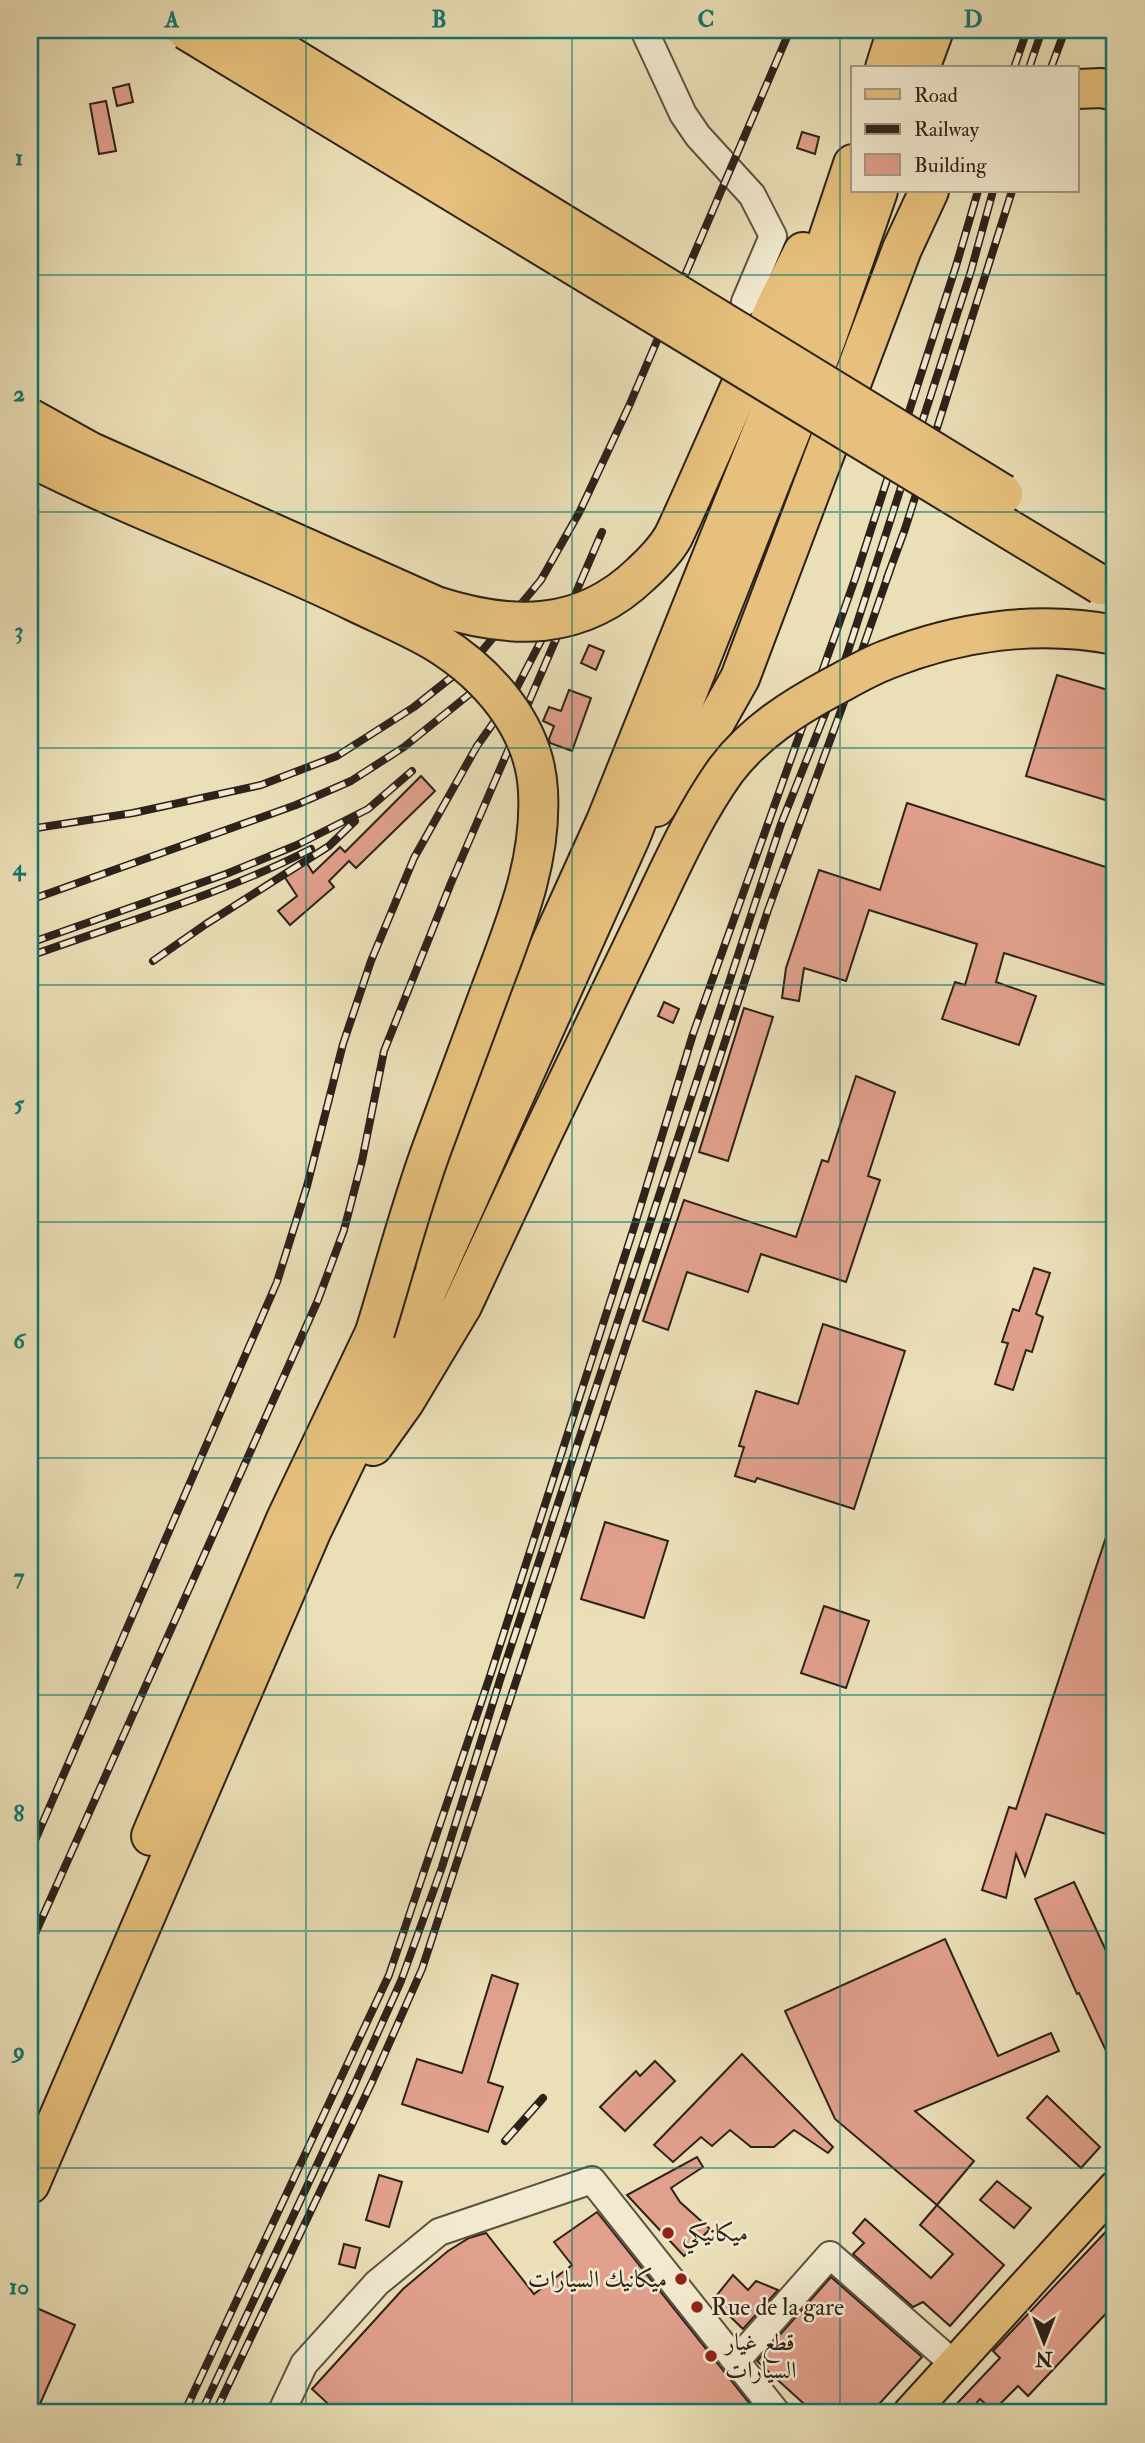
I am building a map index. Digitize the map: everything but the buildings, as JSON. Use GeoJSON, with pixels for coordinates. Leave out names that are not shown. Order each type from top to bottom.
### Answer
{"type":"FeatureCollection","features":[{"type":"Feature","properties":{"kind":"highway"},"geometry":{"type":"LineString","coordinates":[[186,30],[1115,593]]}},
{"type":"Feature","properties":{"kind":"highway"},"geometry":{"type":"LineString","coordinates":[[247,30],[1115,563]]}},
{"type":"Feature","properties":{"kind":"highway"},"geometry":{"type":"LineString","coordinates":[[886,66],[897,30]]}},
{"type":"Feature","properties":{"kind":"highway"},"geometry":{"type":"LineString","coordinates":[[921,66],[934,30]]}},
{"type":"Feature","properties":{"kind":"highway"},"geometry":{"type":"LineString","coordinates":[[1078,89],[1102,88],[1115,91]]}},
{"type":"Feature","properties":{"kind":"highway"},"geometry":{"type":"LineString","coordinates":[[30,2184],[312,1530],[421,1304],[630,838],[787,317],[851,154]]}},
{"type":"Feature","properties":{"kind":"highway"},"geometry":{"type":"LineString","coordinates":[[30,418],[91,452],[436,606],[467,615],[513,623],[576,616],[630,585],[654,562],[672,539],[787,317],[851,169]]}},
{"type":"Feature","properties":{"kind":"highway"},"geometry":{"type":"LineString","coordinates":[[30,2119],[286,1519],[375,1332],[606,821],[772,407],[787,317],[877,192]]}},
{"type":"Feature","properties":{"kind":"highway"},"geometry":{"type":"LineString","coordinates":[[630,838],[691,761],[740,678],[902,249],[929,192]]}},
{"type":"Feature","properties":{"kind":"highway"},"geometry":{"type":"LineString","coordinates":[[30,457],[83,484],[320,585],[434,641],[460,658],[490,685],[524,733],[538,789],[537,841],[524,900],[430,1153],[375,1332]]}},
{"type":"Feature","properties":{"kind":"highway"},"geometry":{"type":"LineString","coordinates":[[312,1530],[405,1401],[462,1306],[694,821],[727,769],[755,739],[793,708],[884,660],[934,643],[979,633],[1030,627],[1089,629],[1115,635]]}},
{"type":"Feature","properties":{"kind":"main road"},"geometry":{"type":"LineString","coordinates":[[910,2413],[1115,2188]]}},
{"type":"Feature","properties":{"kind":"street"},"geometry":{"type":"LineString","coordinates":[[644,30],[683,114],[698,136],[752,195],[774,236],[787,317]]}},
{"type":"Feature","properties":{"kind":"street"},"geometry":{"type":"LineString","coordinates":[[281,2413],[304,2364],[377,2283],[439,2232],[592,2180],[777,2413]]}},
{"type":"Feature","properties":{"kind":"street"},"geometry":{"type":"LineString","coordinates":[[736,2361],[831,2256],[954,2364]]}},
{"type":"Feature","properties":{"kind":"railway"},"geometry":{"type":"LineString","coordinates":[[30,829],[133,813],[261,785],[337,756],[414,707],[477,657],[541,580],[580,511],[629,406],[790,30]]}},
{"type":"Feature","properties":{"kind":"railway"},"geometry":{"type":"LineString","coordinates":[[1015,66],[1027,30]]}},
{"type":"Feature","properties":{"kind":"railway"},"geometry":{"type":"LineString","coordinates":[[1030,66],[1042,30]]}},
{"type":"Feature","properties":{"kind":"railway"},"geometry":{"type":"LineString","coordinates":[[1052,66],[1065,30]]}},
{"type":"Feature","properties":{"kind":"railway"},"geometry":{"type":"LineString","coordinates":[[184,2413],[389,1975],[490,1676],[693,1034],[855,579],[978,192]]}},
{"type":"Feature","properties":{"kind":"railway"},"geometry":{"type":"LineString","coordinates":[[201,2413],[401,1981],[442,1867],[500,1680],[781,824],[839,679],[971,271],[993,192]]}},
{"type":"Feature","properties":{"kind":"railway"},"geometry":{"type":"LineString","coordinates":[[887,578],[1012,192]]}},
{"type":"Feature","properties":{"kind":"railway"},"geometry":{"type":"LineString","coordinates":[[30,1945],[318,1300],[344,1230],[362,1161],[384,1051],[451,883],[602,532]]}},
{"type":"Feature","properties":{"kind":"railway"},"geometry":{"type":"LineString","coordinates":[[215,2413],[373,2080],[422,1969],[768,910],[890,570]]}},
{"type":"Feature","properties":{"kind":"railway"},"geometry":{"type":"LineString","coordinates":[[30,1852],[277,1282],[307,1186],[343,1044],[371,961],[414,858],[477,746],[513,695],[559,606]]}},
{"type":"Feature","properties":{"kind":"railway"},"geometry":{"type":"LineString","coordinates":[[30,900],[296,805],[351,781],[404,747],[482,684]]}},
{"type":"Feature","properties":{"kind":"railway"},"geometry":{"type":"LineString","coordinates":[[30,943],[226,874],[297,845],[368,809],[412,771]]}},
{"type":"Feature","properties":{"kind":"railway"},"geometry":{"type":"LineString","coordinates":[[153,961],[329,846],[355,821]]}},
{"type":"Feature","properties":{"kind":"railway"},"geometry":{"type":"LineString","coordinates":[[30,956],[244,880],[311,849]]}},
{"type":"Feature","properties":{"kind":"railway"},"geometry":{"type":"LineString","coordinates":[[505,2141],[543,2098]]}},
{"type":"Feature","properties":{"kind":"place","name":"ميكانيكي"},"geometry":{"type":"Point","coordinates":[668,2233]}},
{"type":"Feature","properties":{"kind":"place","name":"ميكانيك السيارات"},"geometry":{"type":"Point","coordinates":[681,2279]}},
{"type":"Feature","properties":{"kind":"place","name":"Rue de la gare"},"geometry":{"type":"Point","coordinates":[697,2307]}},
{"type":"Feature","properties":{"kind":"place","name":"قطع غيار السيارات"},"geometry":{"type":"Point","coordinates":[711,2356]}}]}
